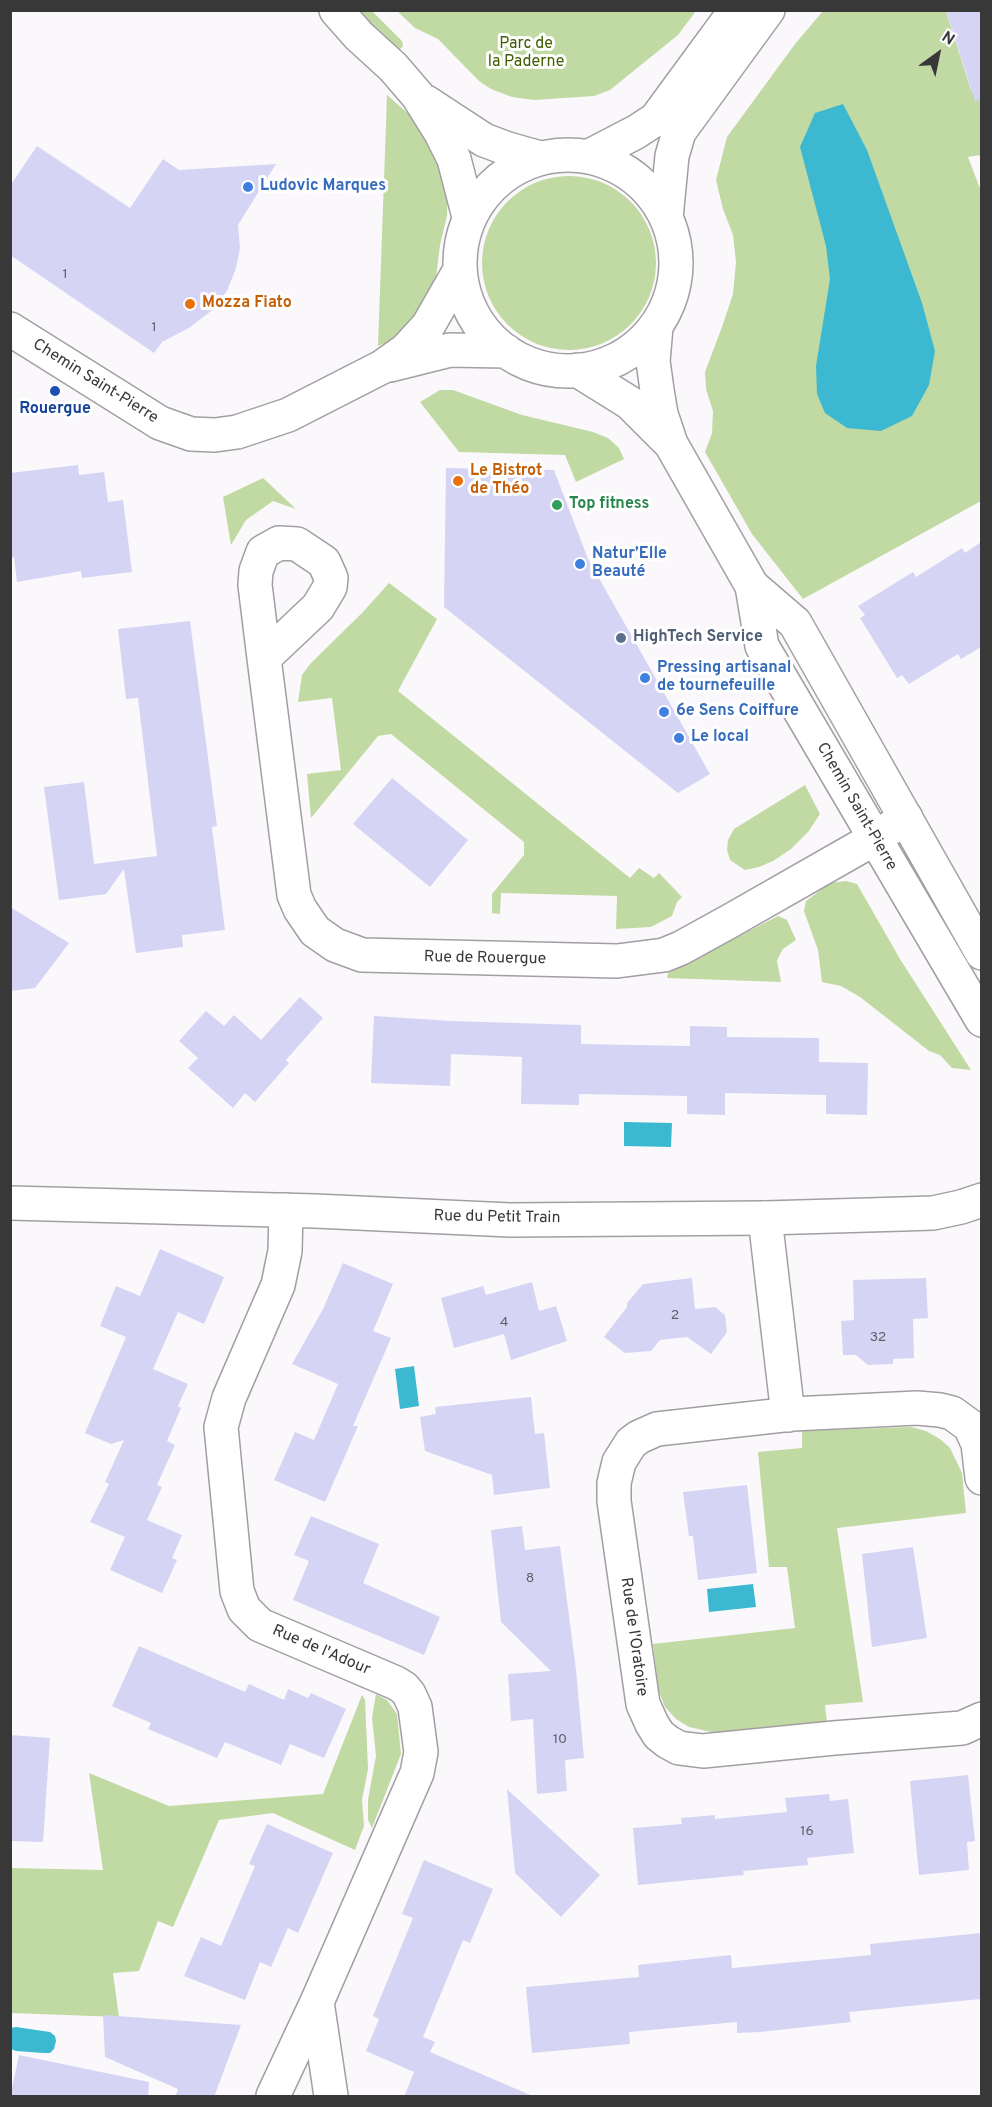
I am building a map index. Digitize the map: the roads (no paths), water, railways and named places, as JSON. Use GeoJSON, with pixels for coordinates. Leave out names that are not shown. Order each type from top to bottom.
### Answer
{"type":"FeatureCollection","features":[{"type":"Feature","properties":{"kind":"street"},"geometry":{"type":"LineString","coordinates":[[336,10],[359,36],[393,67],[418,96],[454,159],[469,217]]}},
{"type":"Feature","properties":{"kind":"street"},"geometry":{"type":"LineString","coordinates":[[588,157],[656,119],[736,10]]}},
{"type":"Feature","properties":{"kind":"street"},"geometry":{"type":"LineString","coordinates":[[666,218],[672,156],[679,132],[768,10]]}},
{"type":"Feature","properties":{"kind":"street"},"geometry":{"type":"LineString","coordinates":[[418,96],[484,140],[508,150],[540,158]]}},
{"type":"Feature","properties":{"kind":"street"},"geometry":{"type":"LineString","coordinates":[[556,155],[588,157],[608,162],[626,172],[642,184],[656,200],[674,240],[676,262],[674,285],[667,307],[656,327],[629,352],[596,367],[559,370],[540,367],[522,361],[506,351],[478,324],[463,289],[460,251],[469,217],[479,200],[506,174],[540,158],[556,155]]}},
{"type":"Feature","properties":{"kind":"street","name":"Chemin Saint-Pierre"},"geometry":{"type":"LineString","coordinates":[[382,368],[405,350],[428,326],[460,270]]}},
{"type":"Feature","properties":{"kind":"street","name":"Chemin Saint-Pierre"},"geometry":{"type":"LineString","coordinates":[[656,327],[654,361],[657,390],[661,414],[671,444],[752,586],[795,623],[981,953]]}},
{"type":"Feature","properties":{"kind":"street","name":"Chemin Saint-Pierre"},"geometry":{"type":"LineString","coordinates":[[10,329],[160,423],[191,434],[215,435],[237,432],[278,418],[382,368],[450,350],[506,351]]}},
{"type":"Feature","properties":{"kind":"street","name":"Chemin Saint-Pierre"},"geometry":{"type":"LineString","coordinates":[[577,370],[630,403],[671,444]]}},
{"type":"Feature","properties":{"kind":"street","name":"Chemin Saint-Pierre"},"geometry":{"type":"LineString","coordinates":[[752,586],[762,646],[981,1020]]}},
{"type":"Feature","properties":{"kind":"street","name":"Rue de Rouergue"},"geometry":{"type":"LineString","coordinates":[[264,658],[294,895],[300,909],[315,931],[335,945],[362,955],[617,961],[664,955],[681,948],[906,818]]}},
{"type":"Feature","properties":{"kind":"street","name":"Rue du Petit Train"},"geometry":{"type":"LineString","coordinates":[[10,1203],[286,1210],[510,1220],[765,1218],[933,1213],[961,1208],[981,1200]]}},
{"type":"Feature","properties":{"kind":"street","name":"Rue de l'Adour"},"geometry":{"type":"LineString","coordinates":[[273,2097],[417,1773],[421,1742],[415,1707],[404,1688],[260,1625],[244,1609],[237,1591],[221,1427],[229,1398],[278,1285],[285,1251],[286,1210]]}},
{"type":"Feature","properties":{"kind":"street"},"geometry":{"type":"LineString","coordinates":[[765,1218],[788,1414]]}},
{"type":"Feature","properties":{"kind":"street","name":"Rue de l'Oratoire"},"geometry":{"type":"LineString","coordinates":[[981,1478],[975,1434],[970,1426],[952,1413],[918,1408],[788,1414],[657,1429],[639,1437],[631,1443],[615,1472],[614,1501],[643,1704],[659,1735],[668,1742],[679,1748],[703,1751],[834,1737],[962,1728],[981,1719]]}},
{"type":"Feature","properties":{"kind":"street"},"geometry":{"type":"LineString","coordinates":[[317,2002],[331,2097]]}},
{"type":"Feature","properties":{"kind":"water"},"geometry":{"type":"Polygon","coordinates":[[[843,104],[867,150],[922,303],[935,351],[929,385],[912,416],[881,431],[847,428],[825,413],[817,394],[816,366],[830,279],[826,246],[800,147],[815,113],[843,104]]]}},
{"type":"Feature","properties":{"kind":"water"},"geometry":{"type":"Polygon","coordinates":[[[624,1122],[672,1123],[671,1147],[624,1146],[624,1122]]]}},
{"type":"Feature","properties":{"kind":"water"},"geometry":{"type":"Polygon","coordinates":[[[414,1366],[419,1406],[400,1409],[395,1369],[414,1366]]]}},
{"type":"Feature","properties":{"kind":"water"},"geometry":{"type":"Polygon","coordinates":[[[753,1584],[756,1607],[709,1612],[707,1589],[753,1584]]]}},
{"type":"Feature","properties":{"kind":"water"},"geometry":{"type":"Polygon","coordinates":[[[11,2028],[50,2032],[55,2036],[54,2049],[50,2053],[43,2053],[11,2049],[11,2028]]]}},
{"type":"Feature","properties":{"kind":"place","name":"Ludovic Marques"},"geometry":{"type":"Point","coordinates":[248,187]}},
{"type":"Feature","properties":{"kind":"place","name":"Mozza Fiato"},"geometry":{"type":"Point","coordinates":[190,304]}},
{"type":"Feature","properties":{"kind":"place","name":"Rouergue"},"geometry":{"type":"Point","coordinates":[55,391]}},
{"type":"Feature","properties":{"kind":"place","name":"Le Bistrot de Théo"},"geometry":{"type":"Point","coordinates":[458,481]}},
{"type":"Feature","properties":{"kind":"place","name":"Top fitness"},"geometry":{"type":"Point","coordinates":[557,505]}},
{"type":"Feature","properties":{"kind":"place","name":"Natur’Elle Beauté"},"geometry":{"type":"Point","coordinates":[580,564]}},
{"type":"Feature","properties":{"kind":"place","name":"HighTech Service"},"geometry":{"type":"Point","coordinates":[621,638]}},
{"type":"Feature","properties":{"kind":"place","name":"Pressing artisanal de tournefeuille"},"geometry":{"type":"Point","coordinates":[645,678]}},
{"type":"Feature","properties":{"kind":"place","name":"6e Sens Coiffure"},"geometry":{"type":"Point","coordinates":[664,712]}},
{"type":"Feature","properties":{"kind":"place","name":"Le local"},"geometry":{"type":"Point","coordinates":[679,738]}},
{"type":"Feature","properties":{"kind":"park label","name":"Parc de la Paderne"},"geometry":{"type":"Point","coordinates":[526,54]}}]}
